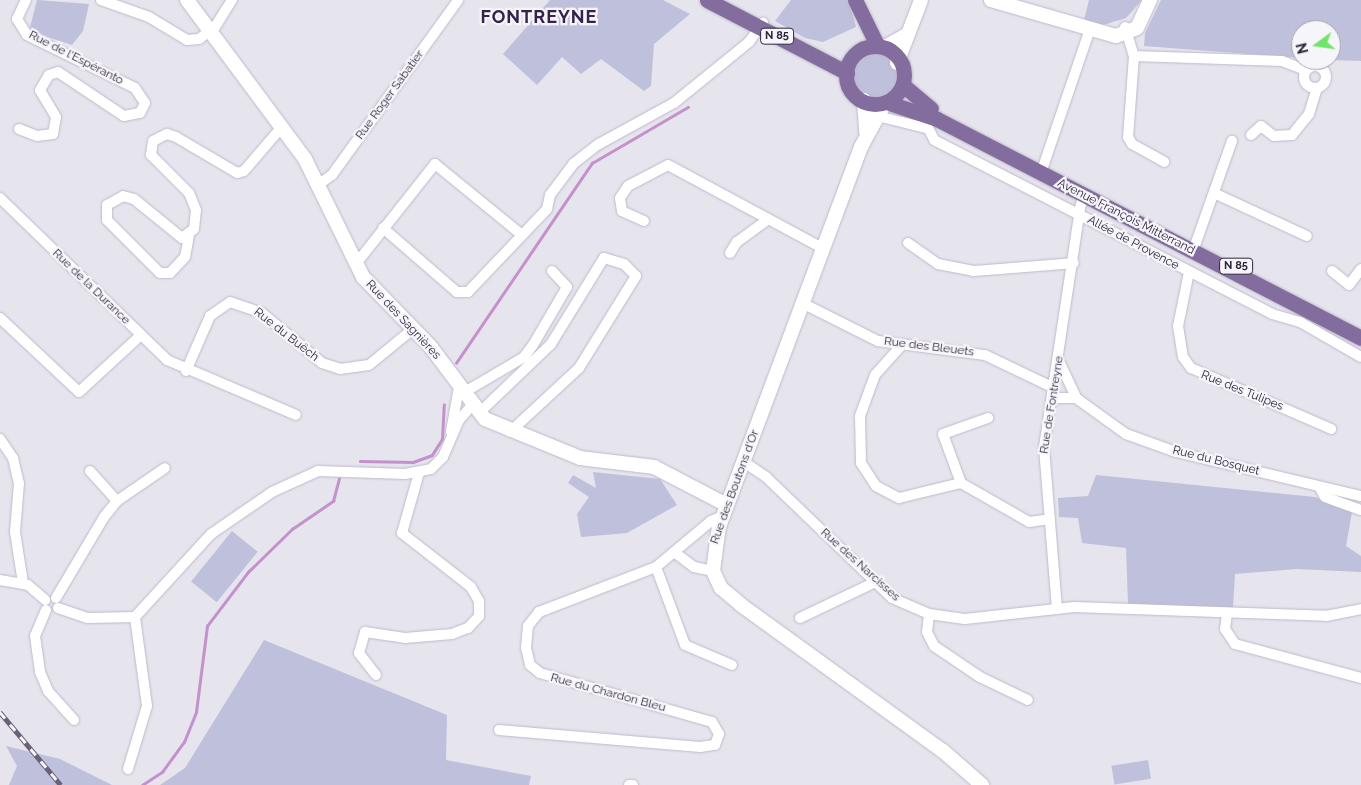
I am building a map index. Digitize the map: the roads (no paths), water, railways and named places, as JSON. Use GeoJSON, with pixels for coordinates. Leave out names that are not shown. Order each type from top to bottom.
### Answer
{"type":"FeatureCollection","features":[{"type":"Feature","properties":{"kind":"main road","name":"Rue des Sagnières"},"geometry":{"type":"LineString","coordinates":[[186,0],[211,31],[281,128],[318,186],[355,265],[375,293],[414,329],[476,409],[510,432],[591,461],[654,467],[725,510]]}},
{"type":"Feature","properties":{"kind":"main road","name":"N 85"},"geometry":{"type":"LineString","coordinates":[[707,0],[823,51],[855,51]]}},
{"type":"Feature","properties":{"kind":"main road","name":"N 85"},"geometry":{"type":"LineString","coordinates":[[720,0],[846,73]]}},
{"type":"Feature","properties":{"kind":"main road"},"geometry":{"type":"LineString","coordinates":[[855,0],[859,15],[880,47],[898,63]]}},
{"type":"Feature","properties":{"kind":"main road"},"geometry":{"type":"LineString","coordinates":[[859,15],[855,51],[846,73],[864,100],[883,108],[904,86],[898,63],[906,36],[921,0]]}},
{"type":"Feature","properties":{"kind":"main road"},"geometry":{"type":"LineString","coordinates":[[991,0],[1094,30],[1126,31],[1149,2]]}},
{"type":"Feature","properties":{"kind":"main road"},"geometry":{"type":"LineString","coordinates":[[855,51],[880,47],[906,36]]}},
{"type":"Feature","properties":{"kind":"main road","name":"Avenue François Mitterrand"},"geometry":{"type":"LineString","coordinates":[[904,86],[925,106],[1043,167],[1091,204]]}},
{"type":"Feature","properties":{"kind":"main road","name":"Rue des Boutons d'Or"},"geometry":{"type":"LineString","coordinates":[[864,100],[866,135]]}},
{"type":"Feature","properties":{"kind":"main road","name":"Avenue François Mitterrand"},"geometry":{"type":"LineString","coordinates":[[883,108],[920,112],[1091,204],[1194,248],[1361,329]]}},
{"type":"Feature","properties":{"kind":"main road","name":"Rue des Boutons d'Or"},"geometry":{"type":"LineString","coordinates":[[713,571],[713,546],[725,510],[866,135],[883,108]]}},
{"type":"Feature","properties":{"kind":"main road","name":"Avenue François Mitterrand"},"geometry":{"type":"LineString","coordinates":[[1194,248],[1361,338]]}},
{"type":"Feature","properties":{"kind":"main road"},"geometry":{"type":"LineString","coordinates":[[713,571],[721,588],[741,605],[943,750],[982,785]]}},
{"type":"Feature","properties":{"kind":"street","name":"Rue de l'Espéranto"},"geometry":{"type":"LineString","coordinates":[[19,128],[37,136],[53,134],[56,116],[40,90],[49,75],[58,72],[124,116],[140,113],[145,104],[135,88],[27,35],[17,19],[26,0]]}},
{"type":"Feature","properties":{"kind":"street"},"geometry":{"type":"LineString","coordinates":[[101,0],[149,17],[187,40],[211,31],[232,0]]}},
{"type":"Feature","properties":{"kind":"street","name":"Rue Roger Sabatier"},"geometry":{"type":"LineString","coordinates":[[318,186],[332,175],[458,0]]}},
{"type":"Feature","properties":{"kind":"street"},"geometry":{"type":"LineString","coordinates":[[382,228],[462,293],[474,288],[547,209],[550,195],[573,164],[599,144],[674,103],[749,42],[762,25]]}},
{"type":"Feature","properties":{"kind":"street"},"geometry":{"type":"LineString","coordinates":[[1043,167],[1094,30]]}},
{"type":"Feature","properties":{"kind":"street"},"geometry":{"type":"LineString","coordinates":[[1126,31],[1134,56],[1128,137],[1132,144],[1164,162]]}},
{"type":"Feature","properties":{"kind":"street"},"geometry":{"type":"LineString","coordinates":[[1134,56],[1282,61],[1291,64]]}},
{"type":"Feature","properties":{"kind":"street"},"geometry":{"type":"LineString","coordinates":[[1306,70],[1306,83],[1317,88]]}},
{"type":"Feature","properties":{"kind":"street"},"geometry":{"type":"LineString","coordinates":[[1251,135],[1261,126],[1274,136],[1292,135],[1309,114],[1317,88],[1324,84],[1324,70]]}},
{"type":"Feature","properties":{"kind":"street"},"geometry":{"type":"LineString","coordinates":[[883,108],[926,128]]}},
{"type":"Feature","properties":{"kind":"street","name":"Allée de Provence"},"geometry":{"type":"LineString","coordinates":[[920,112],[926,128],[934,140],[1091,204],[1190,272],[1272,314],[1300,322],[1361,357]]}},
{"type":"Feature","properties":{"kind":"street"},"geometry":{"type":"LineString","coordinates":[[189,234],[182,238],[173,233],[134,199],[123,196],[107,205],[107,220],[160,273],[170,273],[185,257],[189,234],[196,220],[193,201],[151,155],[153,141],[166,134],[176,137],[237,174],[244,171],[281,128]]}},
{"type":"Feature","properties":{"kind":"street"},"geometry":{"type":"LineString","coordinates":[[1194,248],[1216,194],[1232,141]]}},
{"type":"Feature","properties":{"kind":"street"},"geometry":{"type":"LineString","coordinates":[[355,265],[430,167],[440,164],[522,236]]}},
{"type":"Feature","properties":{"kind":"street"},"geometry":{"type":"LineString","coordinates":[[644,221],[622,211],[620,198],[628,186],[668,165],[824,249]]}},
{"type":"Feature","properties":{"kind":"street"},"geometry":{"type":"LineString","coordinates":[[1216,194],[1307,236]]}},
{"type":"Feature","properties":{"kind":"street","name":"Rue de la Durance"},"geometry":{"type":"LineString","coordinates":[[0,198],[141,335],[186,371],[296,415]]}},
{"type":"Feature","properties":{"kind":"street","name":"Rue de Fontreyne"},"geometry":{"type":"LineString","coordinates":[[1057,609],[1044,447],[1079,232],[1091,204]]}},
{"type":"Feature","properties":{"kind":"street"},"geometry":{"type":"LineString","coordinates":[[730,253],[737,242],[769,219]]}},
{"type":"Feature","properties":{"kind":"street"},"geometry":{"type":"LineString","coordinates":[[908,243],[938,264],[973,271],[1074,263]]}},
{"type":"Feature","properties":{"kind":"street"},"geometry":{"type":"LineString","coordinates":[[46,605],[57,603],[86,618],[135,617],[211,534],[298,477],[340,469],[419,473],[438,463],[452,439],[476,409],[551,344],[604,258],[624,264],[636,276],[579,368],[510,432]]}},
{"type":"Feature","properties":{"kind":"street"},"geometry":{"type":"LineString","coordinates":[[1332,271],[1349,285],[1361,269]]}},
{"type":"Feature","properties":{"kind":"street"},"geometry":{"type":"LineString","coordinates":[[452,439],[453,406],[461,390],[524,357],[533,345],[567,287],[552,271]]}},
{"type":"Feature","properties":{"kind":"street","name":"Rue des Tulipes"},"geometry":{"type":"LineString","coordinates":[[1190,272],[1178,326],[1183,356],[1191,368],[1331,429]]}},
{"type":"Feature","properties":{"kind":"street","name":"Rue du Buëch"},"geometry":{"type":"LineString","coordinates":[[186,371],[210,316],[230,302],[262,314],[322,363],[340,369],[368,365],[414,329]]}},
{"type":"Feature","properties":{"kind":"street","name":"Rue des Bleuets"},"geometry":{"type":"LineString","coordinates":[[804,304],[878,341],[900,346],[985,355],[1053,393]]}},
{"type":"Feature","properties":{"kind":"street"},"geometry":{"type":"LineString","coordinates":[[0,318],[79,392],[141,335]]}},
{"type":"Feature","properties":{"kind":"street"},"geometry":{"type":"LineString","coordinates":[[900,346],[866,392],[857,435],[861,463],[876,486],[899,498],[962,484]]}},
{"type":"Feature","properties":{"kind":"street","name":"Rue du Bosquet"},"geometry":{"type":"LineString","coordinates":[[1059,361],[1076,398],[1102,420],[1147,442],[1320,488],[1325,497],[1361,510]]}},
{"type":"Feature","properties":{"kind":"street"},"geometry":{"type":"LineString","coordinates":[[1053,393],[1076,398]]}},
{"type":"Feature","properties":{"kind":"street"},"geometry":{"type":"LineString","coordinates":[[988,418],[941,430],[962,484],[1029,522],[1050,519]]}},
{"type":"Feature","properties":{"kind":"street"},"geometry":{"type":"LineString","coordinates":[[0,440],[13,458],[19,483],[15,532],[23,583]]}},
{"type":"Feature","properties":{"kind":"street","name":"Rue des Narcisses"},"geometry":{"type":"LineString","coordinates":[[744,462],[766,477],[892,598],[928,614],[965,619],[1057,609]]}},
{"type":"Feature","properties":{"kind":"street"},"geometry":{"type":"LineString","coordinates":[[57,603],[94,530],[117,501],[165,468]]}},
{"type":"Feature","properties":{"kind":"street"},"geometry":{"type":"LineString","coordinates":[[90,471],[117,501]]}},
{"type":"Feature","properties":{"kind":"street"},"geometry":{"type":"LineString","coordinates":[[376,675],[359,653],[365,632],[405,638],[452,634],[468,628],[479,616],[479,601],[471,587],[402,533],[419,473]]}},
{"type":"Feature","properties":{"kind":"street"},"geometry":{"type":"LineString","coordinates":[[1320,488],[1361,496]]}},
{"type":"Feature","properties":{"kind":"street","name":"Rue du Chardon Bleu"},"geometry":{"type":"LineString","coordinates":[[498,730],[700,748],[715,744],[718,734],[712,722],[550,677],[534,669],[527,658],[528,626],[539,612],[656,567],[725,510]]}},
{"type":"Feature","properties":{"kind":"street"},"geometry":{"type":"LineString","coordinates":[[674,552],[694,567],[713,571]]}},
{"type":"Feature","properties":{"kind":"street"},"geometry":{"type":"LineString","coordinates":[[656,567],[685,644],[732,665]]}},
{"type":"Feature","properties":{"kind":"street"},"geometry":{"type":"LineString","coordinates":[[0,580],[23,583],[46,605]]}},
{"type":"Feature","properties":{"kind":"street"},"geometry":{"type":"LineString","coordinates":[[800,618],[875,582]]}},
{"type":"Feature","properties":{"kind":"street"},"geometry":{"type":"LineString","coordinates":[[46,605],[35,636],[40,672],[48,691],[74,720]]}},
{"type":"Feature","properties":{"kind":"street"},"geometry":{"type":"LineString","coordinates":[[1057,609],[1326,616],[1361,610]]}},
{"type":"Feature","properties":{"kind":"street"},"geometry":{"type":"LineString","coordinates":[[1228,613],[1225,629],[1235,644],[1361,678]]}},
{"type":"Feature","properties":{"kind":"street"},"geometry":{"type":"LineString","coordinates":[[928,614],[927,632],[934,646],[980,677],[1028,700]]}},
{"type":"Feature","properties":{"kind":"street"},"geometry":{"type":"LineString","coordinates":[[128,769],[147,706],[135,617]]}},
{"type":"Feature","properties":{"kind":"waterway"},"geometry":{"type":"LineString","coordinates":[[456,363],[592,163],[688,107]]}},
{"type":"Feature","properties":{"kind":"waterway"},"geometry":{"type":"LineString","coordinates":[[360,461],[413,462],[432,455],[442,439],[444,405]]}},
{"type":"Feature","properties":{"kind":"waterway"},"geometry":{"type":"LineString","coordinates":[[142,785],[162,772],[184,742],[196,712],[207,626],[248,572],[292,529],[333,501],[339,479]]}},
{"type":"Feature","properties":{"kind":"railway"},"geometry":{"type":"LineString","coordinates":[[0,712],[61,785]]}},
{"type":"Feature","properties":{"kind":"district","name":"FONTREYNE"},"geometry":{"type":"Point","coordinates":[539,17]}}]}
